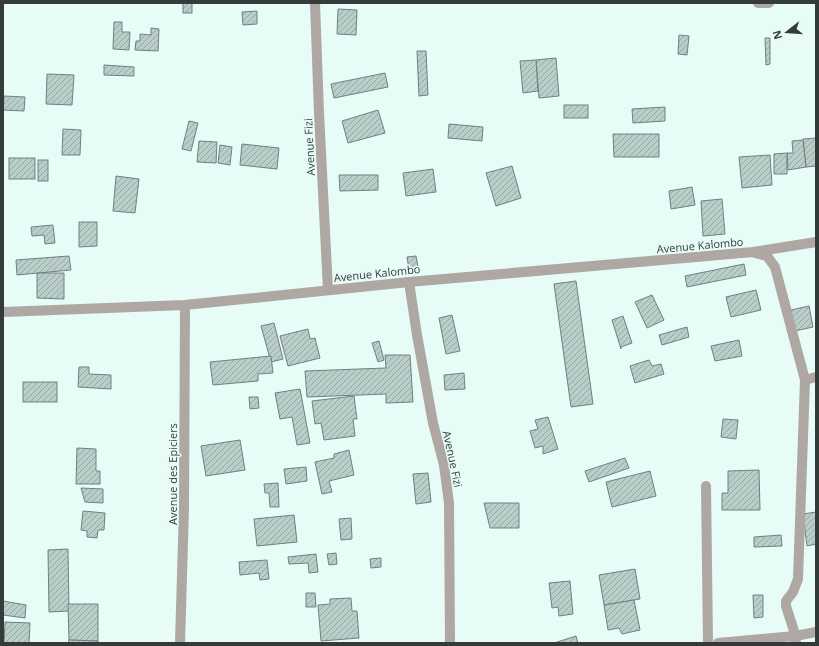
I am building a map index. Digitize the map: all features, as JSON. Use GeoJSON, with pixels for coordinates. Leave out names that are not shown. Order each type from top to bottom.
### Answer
{"type":"FeatureCollection","features":[{"type":"Feature","properties":{"kind":"street","name":"Avenue Fizi"},"geometry":{"type":"LineString","coordinates":[[315,3],[328,290]]}},
{"type":"Feature","properties":{"kind":"street"},"geometry":{"type":"LineString","coordinates":[[758,3],[769,3]]}},
{"type":"Feature","properties":{"kind":"street","name":"Avenue Kalombo"},"geometry":{"type":"LineString","coordinates":[[3,312],[185,305],[409,282],[753,252],[816,242]]}},
{"type":"Feature","properties":{"kind":"street"},"geometry":{"type":"LineString","coordinates":[[753,252],[767,256],[775,267],[805,380],[798,579],[793,592],[786,601],[786,606],[796,640]]}},
{"type":"Feature","properties":{"kind":"street","name":"Avenue Fizi"},"geometry":{"type":"LineString","coordinates":[[409,282],[433,423],[444,465],[449,502],[450,643]]}},
{"type":"Feature","properties":{"kind":"street","name":"Avenue des Epiciers"},"geometry":{"type":"LineString","coordinates":[[180,643],[184,508],[185,305]]}},
{"type":"Feature","properties":{"kind":"street"},"geometry":{"type":"LineString","coordinates":[[805,380],[816,377]]}},
{"type":"Feature","properties":{"kind":"street"},"geometry":{"type":"LineString","coordinates":[[706,486],[708,643]]}},
{"type":"Feature","properties":{"kind":"street"},"geometry":{"type":"LineString","coordinates":[[718,643],[796,640],[816,632]]}},
{"type":"Feature","properties":{"kind":"building"},"geometry":{"type":"Polygon","coordinates":[[[183,3],[192,3],[192,13],[183,13],[183,3]]]}},
{"type":"Feature","properties":{"kind":"building"},"geometry":{"type":"Polygon","coordinates":[[[338,9],[357,10],[356,35],[337,34],[338,9]]]}},
{"type":"Feature","properties":{"kind":"building"},"geometry":{"type":"Polygon","coordinates":[[[257,11],[257,24],[243,25],[242,12],[257,11]]]}},
{"type":"Feature","properties":{"kind":"building"},"geometry":{"type":"Polygon","coordinates":[[[114,22],[122,22],[122,32],[130,32],[129,50],[113,49],[114,22]]]}},
{"type":"Feature","properties":{"kind":"building"},"geometry":{"type":"Polygon","coordinates":[[[151,28],[159,29],[158,51],[135,50],[136,41],[140,41],[140,34],[151,35],[151,28]]]}},
{"type":"Feature","properties":{"kind":"building"},"geometry":{"type":"Polygon","coordinates":[[[679,35],[689,36],[687,55],[678,54],[679,35]]]}},
{"type":"Feature","properties":{"kind":"building"},"geometry":{"type":"Polygon","coordinates":[[[765,38],[770,38],[770,64],[766,65],[765,38]]]}},
{"type":"Feature","properties":{"kind":"building"},"geometry":{"type":"Polygon","coordinates":[[[417,51],[426,51],[428,95],[419,96],[417,51]]]}},
{"type":"Feature","properties":{"kind":"building"},"geometry":{"type":"Polygon","coordinates":[[[556,58],[559,96],[539,98],[536,60],[556,58]]]}},
{"type":"Feature","properties":{"kind":"building"},"geometry":{"type":"Polygon","coordinates":[[[536,60],[538,91],[523,93],[520,61],[536,60]]]}},
{"type":"Feature","properties":{"kind":"building"},"geometry":{"type":"Polygon","coordinates":[[[104,65],[134,67],[134,76],[104,75],[104,65]]]}},
{"type":"Feature","properties":{"kind":"building"},"geometry":{"type":"Polygon","coordinates":[[[385,73],[388,87],[334,98],[331,84],[385,73]]]}},
{"type":"Feature","properties":{"kind":"building"},"geometry":{"type":"Polygon","coordinates":[[[47,74],[74,75],[72,105],[46,104],[47,74]]]}},
{"type":"Feature","properties":{"kind":"building"},"geometry":{"type":"Polygon","coordinates":[[[4,96],[25,97],[24,111],[3,110],[4,96]]]}},
{"type":"Feature","properties":{"kind":"building"},"geometry":{"type":"Polygon","coordinates":[[[564,105],[588,105],[588,118],[564,118],[564,105]]]}},
{"type":"Feature","properties":{"kind":"building"},"geometry":{"type":"Polygon","coordinates":[[[665,107],[665,121],[633,123],[632,109],[665,107]]]}},
{"type":"Feature","properties":{"kind":"building"},"geometry":{"type":"Polygon","coordinates":[[[378,110],[385,133],[348,143],[342,121],[378,110]]]}},
{"type":"Feature","properties":{"kind":"building"},"geometry":{"type":"Polygon","coordinates":[[[189,121],[198,123],[191,151],[182,149],[189,121]]]}},
{"type":"Feature","properties":{"kind":"building"},"geometry":{"type":"Polygon","coordinates":[[[449,124],[483,127],[482,141],[448,138],[449,124]]]}},
{"type":"Feature","properties":{"kind":"building"},"geometry":{"type":"Polygon","coordinates":[[[63,129],[81,130],[80,155],[62,155],[63,129]]]}},
{"type":"Feature","properties":{"kind":"building"},"geometry":{"type":"Polygon","coordinates":[[[613,134],[659,134],[659,157],[614,157],[613,134]]]}},
{"type":"Feature","properties":{"kind":"building"},"geometry":{"type":"Polygon","coordinates":[[[816,138],[816,166],[806,167],[803,139],[816,138]]]}},
{"type":"Feature","properties":{"kind":"building"},"geometry":{"type":"Polygon","coordinates":[[[803,140],[806,167],[788,170],[787,153],[793,153],[792,141],[803,140]]]}},
{"type":"Feature","properties":{"kind":"building"},"geometry":{"type":"Polygon","coordinates":[[[199,141],[217,142],[216,163],[197,162],[199,141]]]}},
{"type":"Feature","properties":{"kind":"building"},"geometry":{"type":"Polygon","coordinates":[[[242,144],[279,148],[277,169],[240,165],[242,144]]]}},
{"type":"Feature","properties":{"kind":"building"},"geometry":{"type":"Polygon","coordinates":[[[220,145],[232,147],[230,165],[218,163],[220,145]]]}},
{"type":"Feature","properties":{"kind":"building"},"geometry":{"type":"Polygon","coordinates":[[[787,153],[787,174],[774,174],[774,154],[787,153]]]}},
{"type":"Feature","properties":{"kind":"building"},"geometry":{"type":"Polygon","coordinates":[[[770,155],[772,185],[742,188],[739,157],[770,155]]]}},
{"type":"Feature","properties":{"kind":"building"},"geometry":{"type":"Polygon","coordinates":[[[9,158],[35,158],[35,179],[9,179],[9,158]]]}},
{"type":"Feature","properties":{"kind":"building"},"geometry":{"type":"Polygon","coordinates":[[[38,160],[48,160],[48,181],[38,181],[38,160]]]}},
{"type":"Feature","properties":{"kind":"building"},"geometry":{"type":"Polygon","coordinates":[[[512,166],[521,198],[496,206],[486,173],[512,166]]]}},
{"type":"Feature","properties":{"kind":"building"},"geometry":{"type":"Polygon","coordinates":[[[433,169],[436,192],[406,196],[403,173],[433,169]]]}},
{"type":"Feature","properties":{"kind":"building"},"geometry":{"type":"Polygon","coordinates":[[[339,175],[378,175],[378,190],[340,191],[339,175]]]}},
{"type":"Feature","properties":{"kind":"building"},"geometry":{"type":"Polygon","coordinates":[[[116,176],[139,179],[135,213],[113,211],[116,176]]]}},
{"type":"Feature","properties":{"kind":"building"},"geometry":{"type":"Polygon","coordinates":[[[692,187],[695,205],[671,209],[669,191],[692,187]]]}},
{"type":"Feature","properties":{"kind":"building"},"geometry":{"type":"Polygon","coordinates":[[[722,199],[725,234],[703,236],[701,201],[722,199]]]}},
{"type":"Feature","properties":{"kind":"building"},"geometry":{"type":"Polygon","coordinates":[[[79,222],[97,222],[97,246],[79,247],[79,222]]]}},
{"type":"Feature","properties":{"kind":"building"},"geometry":{"type":"Polygon","coordinates":[[[53,225],[55,243],[45,244],[44,235],[32,236],[31,227],[53,225]]]}},
{"type":"Feature","properties":{"kind":"building"},"geometry":{"type":"Polygon","coordinates":[[[69,256],[71,270],[17,275],[16,260],[69,256]]]}},
{"type":"Feature","properties":{"kind":"building"},"geometry":{"type":"Polygon","coordinates":[[[416,256],[418,267],[409,269],[407,257],[416,256]]]}},
{"type":"Feature","properties":{"kind":"building"},"geometry":{"type":"Polygon","coordinates":[[[744,264],[746,275],[687,287],[685,276],[744,264]]]}},
{"type":"Feature","properties":{"kind":"building"},"geometry":{"type":"Polygon","coordinates":[[[37,273],[64,273],[64,299],[37,298],[37,273]]]}},
{"type":"Feature","properties":{"kind":"building"},"geometry":{"type":"Polygon","coordinates":[[[576,281],[593,404],[571,407],[554,284],[576,281]]]}},
{"type":"Feature","properties":{"kind":"building"},"geometry":{"type":"Polygon","coordinates":[[[756,290],[761,310],[731,317],[726,297],[756,290]]]}},
{"type":"Feature","properties":{"kind":"building"},"geometry":{"type":"Polygon","coordinates":[[[652,295],[664,320],[647,328],[635,302],[652,295]]]}},
{"type":"Feature","properties":{"kind":"building"},"geometry":{"type":"Polygon","coordinates":[[[809,306],[813,327],[795,331],[791,310],[809,306]]]}},
{"type":"Feature","properties":{"kind":"building"},"geometry":{"type":"Polygon","coordinates":[[[452,315],[460,351],[446,354],[439,318],[452,315]]]}},
{"type":"Feature","properties":{"kind":"building"},"geometry":{"type":"Polygon","coordinates":[[[623,316],[632,343],[621,347],[621,349],[612,320],[623,316]]]}},
{"type":"Feature","properties":{"kind":"building"},"geometry":{"type":"Polygon","coordinates":[[[274,323],[283,359],[271,362],[261,326],[274,323]]]}},
{"type":"Feature","properties":{"kind":"building"},"geometry":{"type":"Polygon","coordinates":[[[687,327],[689,337],[662,345],[659,335],[687,327]]]}},
{"type":"Feature","properties":{"kind":"building"},"geometry":{"type":"Polygon","coordinates":[[[308,329],[310,339],[315,338],[320,358],[288,366],[280,336],[308,329]]]}},
{"type":"Feature","properties":{"kind":"building"},"geometry":{"type":"Polygon","coordinates":[[[739,340],[742,356],[715,361],[711,346],[739,340]]]}},
{"type":"Feature","properties":{"kind":"building"},"geometry":{"type":"Polygon","coordinates":[[[379,341],[384,360],[378,362],[372,343],[379,341]]]}},
{"type":"Feature","properties":{"kind":"building"},"geometry":{"type":"Polygon","coordinates":[[[385,355],[410,355],[413,402],[386,403],[386,394],[307,397],[305,371],[386,368],[385,355]]]}},
{"type":"Feature","properties":{"kind":"building"},"geometry":{"type":"Polygon","coordinates":[[[271,356],[273,373],[258,374],[258,381],[213,385],[210,362],[271,356]]]}},
{"type":"Feature","properties":{"kind":"building"},"geometry":{"type":"Polygon","coordinates":[[[649,360],[652,366],[661,364],[664,374],[635,383],[630,366],[649,360]]]}},
{"type":"Feature","properties":{"kind":"building"},"geometry":{"type":"Polygon","coordinates":[[[79,367],[89,367],[89,374],[111,375],[111,389],[78,387],[79,367]]]}},
{"type":"Feature","properties":{"kind":"building"},"geometry":{"type":"Polygon","coordinates":[[[464,373],[465,389],[445,390],[444,375],[464,373]]]}},
{"type":"Feature","properties":{"kind":"building"},"geometry":{"type":"Polygon","coordinates":[[[23,382],[57,382],[57,402],[23,402],[23,382]]]}},
{"type":"Feature","properties":{"kind":"building"},"geometry":{"type":"Polygon","coordinates":[[[300,389],[310,443],[297,445],[292,417],[280,419],[275,393],[300,389]]]}},
{"type":"Feature","properties":{"kind":"building"},"geometry":{"type":"Polygon","coordinates":[[[354,396],[357,419],[353,419],[355,436],[324,440],[321,423],[315,424],[312,401],[354,396]]]}},
{"type":"Feature","properties":{"kind":"building"},"geometry":{"type":"Polygon","coordinates":[[[249,397],[258,397],[259,408],[250,409],[249,397]]]}},
{"type":"Feature","properties":{"kind":"building"},"geometry":{"type":"Polygon","coordinates":[[[548,417],[558,449],[543,454],[543,446],[535,448],[530,431],[538,429],[535,420],[548,417]]]}},
{"type":"Feature","properties":{"kind":"building"},"geometry":{"type":"Polygon","coordinates":[[[723,419],[738,420],[736,439],[721,437],[723,419]]]}},
{"type":"Feature","properties":{"kind":"building"},"geometry":{"type":"Polygon","coordinates":[[[240,440],[245,470],[206,476],[201,446],[240,440]]]}},
{"type":"Feature","properties":{"kind":"building"},"geometry":{"type":"Polygon","coordinates":[[[77,448],[96,449],[96,471],[100,471],[100,484],[76,484],[77,448]]]}},
{"type":"Feature","properties":{"kind":"building"},"geometry":{"type":"Polygon","coordinates":[[[349,450],[354,475],[329,481],[332,492],[322,494],[315,462],[334,458],[334,454],[349,450]]]}},
{"type":"Feature","properties":{"kind":"building"},"geometry":{"type":"Polygon","coordinates":[[[625,458],[629,468],[589,482],[585,471],[625,458]]]}},
{"type":"Feature","properties":{"kind":"building"},"geometry":{"type":"Polygon","coordinates":[[[306,467],[307,481],[286,484],[284,469],[306,467]]]}},
{"type":"Feature","properties":{"kind":"building"},"geometry":{"type":"Polygon","coordinates":[[[759,470],[760,510],[722,510],[722,493],[728,493],[728,471],[759,470]]]}},
{"type":"Feature","properties":{"kind":"building"},"geometry":{"type":"Polygon","coordinates":[[[650,471],[656,496],[612,507],[606,482],[650,471]]]}},
{"type":"Feature","properties":{"kind":"building"},"geometry":{"type":"Polygon","coordinates":[[[428,473],[431,502],[416,504],[413,474],[428,473]]]}},
{"type":"Feature","properties":{"kind":"building"},"geometry":{"type":"Polygon","coordinates":[[[278,483],[279,507],[270,507],[269,493],[265,493],[264,484],[278,483]]]}},
{"type":"Feature","properties":{"kind":"building"},"geometry":{"type":"Polygon","coordinates":[[[81,488],[103,489],[103,503],[85,502],[81,488]]]}},
{"type":"Feature","properties":{"kind":"building"},"geometry":{"type":"Polygon","coordinates":[[[484,503],[519,503],[519,528],[490,528],[484,503]]]}},
{"type":"Feature","properties":{"kind":"building"},"geometry":{"type":"Polygon","coordinates":[[[83,511],[105,513],[104,530],[98,530],[97,538],[87,537],[87,531],[81,530],[83,511]]]}},
{"type":"Feature","properties":{"kind":"building"},"geometry":{"type":"Polygon","coordinates":[[[816,512],[816,544],[807,546],[803,514],[816,512]]]}},
{"type":"Feature","properties":{"kind":"building"},"geometry":{"type":"Polygon","coordinates":[[[294,515],[297,542],[257,546],[254,519],[294,515]]]}},
{"type":"Feature","properties":{"kind":"building"},"geometry":{"type":"Polygon","coordinates":[[[351,518],[352,539],[341,540],[339,519],[351,518]]]}},
{"type":"Feature","properties":{"kind":"building"},"geometry":{"type":"Polygon","coordinates":[[[781,535],[782,546],[754,547],[754,537],[781,535]]]}},
{"type":"Feature","properties":{"kind":"building"},"geometry":{"type":"Polygon","coordinates":[[[68,549],[69,611],[49,612],[48,550],[68,549]]]}},
{"type":"Feature","properties":{"kind":"building"},"geometry":{"type":"Polygon","coordinates":[[[336,553],[337,564],[329,565],[327,554],[336,553]]]}},
{"type":"Feature","properties":{"kind":"building"},"geometry":{"type":"Polygon","coordinates":[[[316,554],[318,572],[309,573],[308,563],[289,564],[288,557],[316,554]]]}},
{"type":"Feature","properties":{"kind":"building"},"geometry":{"type":"Polygon","coordinates":[[[381,558],[381,567],[371,568],[370,559],[381,558]]]}},
{"type":"Feature","properties":{"kind":"building"},"geometry":{"type":"Polygon","coordinates":[[[267,560],[269,579],[260,580],[259,573],[240,575],[239,562],[267,560]]]}},
{"type":"Feature","properties":{"kind":"building"},"geometry":{"type":"Polygon","coordinates":[[[635,569],[640,599],[604,605],[599,575],[635,569]]]}},
{"type":"Feature","properties":{"kind":"building"},"geometry":{"type":"Polygon","coordinates":[[[570,581],[573,614],[559,616],[558,607],[552,608],[549,583],[570,581]]]}},
{"type":"Feature","properties":{"kind":"building"},"geometry":{"type":"Polygon","coordinates":[[[306,593],[315,593],[316,607],[306,607],[306,593]]]}},
{"type":"Feature","properties":{"kind":"building"},"geometry":{"type":"Polygon","coordinates":[[[753,595],[763,595],[763,617],[754,618],[753,595]]]}},
{"type":"Feature","properties":{"kind":"building"},"geometry":{"type":"Polygon","coordinates":[[[351,598],[352,611],[357,611],[359,638],[321,641],[318,605],[330,604],[330,599],[351,598]]]}},
{"type":"Feature","properties":{"kind":"building"},"geometry":{"type":"Polygon","coordinates":[[[634,600],[640,630],[622,634],[619,628],[608,630],[604,605],[634,600]]]}},
{"type":"Feature","properties":{"kind":"building"},"geometry":{"type":"Polygon","coordinates":[[[3,601],[26,605],[25,618],[3,615],[3,601]]]}},
{"type":"Feature","properties":{"kind":"building"},"geometry":{"type":"Polygon","coordinates":[[[68,604],[98,604],[98,641],[69,640],[68,604]]]}},
{"type":"Feature","properties":{"kind":"building"},"geometry":{"type":"Polygon","coordinates":[[[5,622],[30,623],[29,643],[4,643],[5,622]]]}},
{"type":"Feature","properties":{"kind":"building"},"geometry":{"type":"Polygon","coordinates":[[[576,636],[578,643],[554,643],[576,636]]]}},
{"type":"Feature","properties":{"kind":"building"},"geometry":{"type":"Polygon","coordinates":[[[69,640],[98,641],[98,643],[68,643],[69,640]]]}}]}
